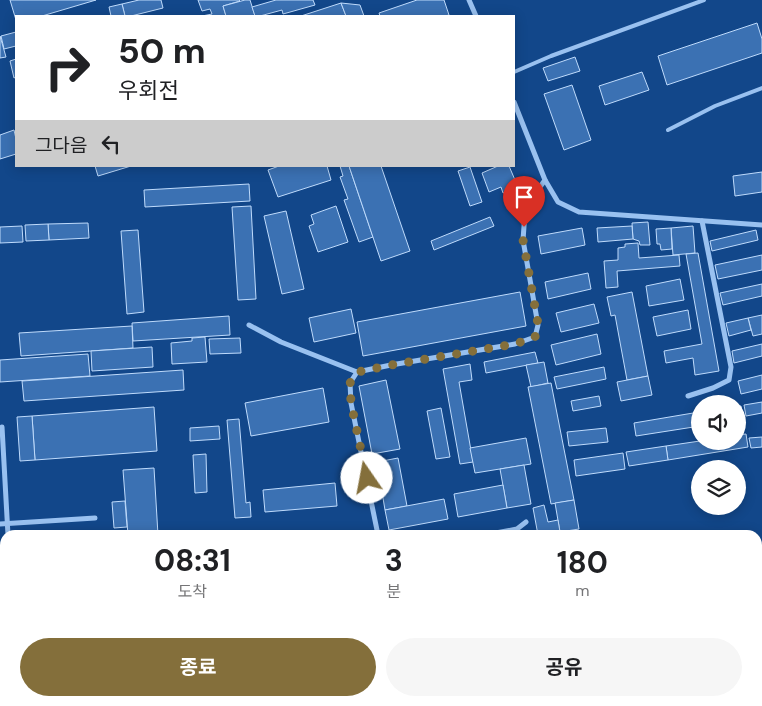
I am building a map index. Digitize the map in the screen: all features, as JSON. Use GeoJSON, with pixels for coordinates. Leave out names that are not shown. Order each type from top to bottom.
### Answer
{"type":"FeatureCollection","features":[{"type":"Feature","properties":{"kind":"street"},"geometry":{"type":"LineString","coordinates":[[469,0],[476,15]]}},
{"type":"Feature","properties":{"kind":"street"},"geometry":{"type":"LineString","coordinates":[[515,105],[545,180],[558,202],[579,212],[762,225]]}},
{"type":"Feature","properties":{"kind":"street"},"geometry":{"type":"LineString","coordinates":[[249,325],[281,342],[358,372],[515,344],[535,337],[538,324],[523,240],[525,213],[529,202],[545,180]]}},
{"type":"Feature","properties":{"kind":"street"},"geometry":{"type":"LineString","coordinates":[[688,396],[713,388],[729,380],[731,367],[702,221]]}},
{"type":"Feature","properties":{"kind":"street"},"geometry":{"type":"LineString","coordinates":[[358,372],[350,383],[351,403],[377,530]]}},
{"type":"Feature","properties":{"kind":"street"},"geometry":{"type":"LineString","coordinates":[[2,427],[8,530]]}},
{"type":"Feature","properties":{"kind":"street"},"geometry":{"type":"LineString","coordinates":[[0,524],[95,518]]}},
{"type":"Feature","properties":{"kind":"street"},"geometry":{"type":"LineString","coordinates":[[512,530],[517,529],[526,522]]}},
{"type":"Feature","properties":{"kind":"lane"},"geometry":{"type":"LineString","coordinates":[[515,72],[551,56],[704,0]]}},
{"type":"Feature","properties":{"kind":"lane"},"geometry":{"type":"LineString","coordinates":[[668,130],[715,106],[762,88]]}},
{"type":"Feature","properties":{"kind":"building"},"geometry":{"type":"Polygon","coordinates":[[[10,0],[96,0],[45,15],[15,15],[15,17],[10,0]]]}},
{"type":"Feature","properties":{"kind":"building"},"geometry":{"type":"Polygon","coordinates":[[[139,0],[161,0],[163,8],[135,15],[125,15],[122,4],[139,0]]]}},
{"type":"Feature","properties":{"kind":"building"},"geometry":{"type":"Polygon","coordinates":[[[198,0],[240,1],[223,6],[226,15],[207,15],[212,14],[210,9],[202,11],[198,0]]]}},
{"type":"Feature","properties":{"kind":"building"},"geometry":{"type":"Polygon","coordinates":[[[250,0],[255,15],[226,15],[223,6],[250,0]]]}},
{"type":"Feature","properties":{"kind":"building"},"geometry":{"type":"Polygon","coordinates":[[[276,0],[313,0],[315,5],[283,14],[282,10],[264,15],[255,15],[252,7],[276,0]]]}},
{"type":"Feature","properties":{"kind":"building"},"geometry":{"type":"Polygon","coordinates":[[[417,0],[444,0],[449,15],[380,15],[379,13],[417,0]]]}},
{"type":"Feature","properties":{"kind":"building"},"geometry":{"type":"Polygon","coordinates":[[[341,3],[346,15],[304,15],[341,3]]]}},
{"type":"Feature","properties":{"kind":"building"},"geometry":{"type":"Polygon","coordinates":[[[341,3],[360,5],[364,15],[346,15],[341,3]]]}},
{"type":"Feature","properties":{"kind":"building"},"geometry":{"type":"Polygon","coordinates":[[[122,4],[125,15],[111,15],[109,7],[122,4]]]}},
{"type":"Feature","properties":{"kind":"building"},"geometry":{"type":"Polygon","coordinates":[[[757,23],[762,39],[762,53],[667,85],[658,56],[757,23]]]}},
{"type":"Feature","properties":{"kind":"building"},"geometry":{"type":"Polygon","coordinates":[[[15,32],[15,46],[4,49],[1,36],[15,32]]]}},
{"type":"Feature","properties":{"kind":"building"},"geometry":{"type":"Polygon","coordinates":[[[0,36],[6,57],[0,58],[0,36]]]}},
{"type":"Feature","properties":{"kind":"building"},"geometry":{"type":"Polygon","coordinates":[[[575,57],[580,71],[548,81],[543,68],[575,57]]]}},
{"type":"Feature","properties":{"kind":"building"},"geometry":{"type":"Polygon","coordinates":[[[15,59],[14,78],[10,61],[15,59]]]}},
{"type":"Feature","properties":{"kind":"building"},"geometry":{"type":"Polygon","coordinates":[[[642,72],[649,90],[605,105],[599,86],[642,72]]]}},
{"type":"Feature","properties":{"kind":"building"},"geometry":{"type":"Polygon","coordinates":[[[572,85],[591,140],[564,150],[544,94],[572,85]]]}},
{"type":"Feature","properties":{"kind":"building"},"geometry":{"type":"Polygon","coordinates":[[[14,130],[15,154],[0,159],[0,135],[14,130]]]}},
{"type":"Feature","properties":{"kind":"building"},"geometry":{"type":"Polygon","coordinates":[[[95,167],[128,167],[98,176],[95,167]]]}},
{"type":"Feature","properties":{"kind":"building"},"geometry":{"type":"Polygon","coordinates":[[[276,167],[327,167],[331,180],[278,197],[268,170],[276,167]]]}},
{"type":"Feature","properties":{"kind":"building"},"geometry":{"type":"Polygon","coordinates":[[[340,167],[349,167],[373,237],[359,242],[344,200],[348,199],[340,177],[343,176],[340,167]]]}},
{"type":"Feature","properties":{"kind":"building"},"geometry":{"type":"Polygon","coordinates":[[[349,167],[381,167],[410,251],[381,261],[349,167]]]}},
{"type":"Feature","properties":{"kind":"building"},"geometry":{"type":"Polygon","coordinates":[[[470,167],[482,202],[470,206],[458,171],[470,167]]]}},
{"type":"Feature","properties":{"kind":"building"},"geometry":{"type":"Polygon","coordinates":[[[496,167],[509,167],[518,187],[503,193],[501,187],[489,192],[482,173],[496,167]]]}},
{"type":"Feature","properties":{"kind":"building"},"geometry":{"type":"Polygon","coordinates":[[[762,172],[762,192],[735,196],[733,176],[762,172]]]}},
{"type":"Feature","properties":{"kind":"building"},"geometry":{"type":"Polygon","coordinates":[[[249,184],[250,201],[145,207],[144,190],[249,184]]]}},
{"type":"Feature","properties":{"kind":"building"},"geometry":{"type":"Polygon","coordinates":[[[251,206],[256,299],[238,300],[232,207],[251,206]]]}},
{"type":"Feature","properties":{"kind":"building"},"geometry":{"type":"Polygon","coordinates":[[[336,206],[348,242],[318,252],[309,226],[314,224],[311,215],[336,206]]]}},
{"type":"Feature","properties":{"kind":"building"},"geometry":{"type":"Polygon","coordinates":[[[286,211],[304,289],[282,294],[264,216],[286,211]]]}},
{"type":"Feature","properties":{"kind":"building"},"geometry":{"type":"Polygon","coordinates":[[[490,217],[494,226],[434,250],[431,241],[490,217]]]}},
{"type":"Feature","properties":{"kind":"building"},"geometry":{"type":"Polygon","coordinates":[[[648,222],[650,245],[640,245],[639,241],[633,239],[632,223],[648,222]]]}},
{"type":"Feature","properties":{"kind":"building"},"geometry":{"type":"Polygon","coordinates":[[[88,223],[89,238],[49,240],[48,224],[88,223]]]}},
{"type":"Feature","properties":{"kind":"building"},"geometry":{"type":"Polygon","coordinates":[[[48,224],[49,240],[26,241],[25,225],[48,224]]]}},
{"type":"Feature","properties":{"kind":"building"},"geometry":{"type":"Polygon","coordinates":[[[22,226],[23,242],[0,243],[0,227],[22,226]]]}},
{"type":"Feature","properties":{"kind":"building"},"geometry":{"type":"Polygon","coordinates":[[[632,226],[633,239],[598,242],[597,228],[632,226]]]}},
{"type":"Feature","properties":{"kind":"building"},"geometry":{"type":"Polygon","coordinates":[[[693,226],[695,253],[673,255],[671,228],[693,226]]]}},
{"type":"Feature","properties":{"kind":"building"},"geometry":{"type":"Polygon","coordinates":[[[582,228],[585,245],[541,254],[538,236],[582,228]]]}},
{"type":"Feature","properties":{"kind":"building"},"geometry":{"type":"Polygon","coordinates":[[[671,228],[672,249],[661,250],[660,244],[657,244],[656,229],[671,228]]]}},
{"type":"Feature","properties":{"kind":"building"},"geometry":{"type":"Polygon","coordinates":[[[138,230],[144,312],[127,314],[121,231],[138,230]]]}},
{"type":"Feature","properties":{"kind":"building"},"geometry":{"type":"Polygon","coordinates":[[[756,230],[758,240],[712,251],[710,241],[756,230]]]}},
{"type":"Feature","properties":{"kind":"building"},"geometry":{"type":"Polygon","coordinates":[[[638,243],[639,258],[679,255],[680,266],[617,271],[618,287],[606,288],[604,261],[618,260],[618,248],[625,247],[625,244],[638,243]]]}},
{"type":"Feature","properties":{"kind":"building"},"geometry":{"type":"Polygon","coordinates":[[[698,253],[719,371],[695,375],[693,358],[666,363],[664,351],[702,344],[686,254],[698,253]]]}},
{"type":"Feature","properties":{"kind":"building"},"geometry":{"type":"Polygon","coordinates":[[[762,255],[762,270],[718,279],[715,265],[762,255]]]}},
{"type":"Feature","properties":{"kind":"building"},"geometry":{"type":"Polygon","coordinates":[[[588,273],[591,289],[548,299],[545,282],[588,273]]]}},
{"type":"Feature","properties":{"kind":"building"},"geometry":{"type":"Polygon","coordinates":[[[680,279],[684,300],[649,306],[646,286],[680,279]]]}},
{"type":"Feature","properties":{"kind":"building"},"geometry":{"type":"Polygon","coordinates":[[[762,284],[762,296],[723,305],[720,293],[762,284]]]}},
{"type":"Feature","properties":{"kind":"building"},"geometry":{"type":"Polygon","coordinates":[[[520,292],[526,326],[363,356],[357,322],[520,292]]]}},
{"type":"Feature","properties":{"kind":"building"},"geometry":{"type":"Polygon","coordinates":[[[632,292],[648,376],[627,380],[615,315],[611,316],[607,297],[632,292]]]}},
{"type":"Feature","properties":{"kind":"building"},"geometry":{"type":"Polygon","coordinates":[[[594,304],[599,323],[561,332],[556,313],[594,304]]]}},
{"type":"Feature","properties":{"kind":"building"},"geometry":{"type":"Polygon","coordinates":[[[351,309],[356,333],[314,342],[309,318],[351,309]]]}},
{"type":"Feature","properties":{"kind":"building"},"geometry":{"type":"Polygon","coordinates":[[[688,310],[691,329],[657,336],[653,317],[688,310]]]}},
{"type":"Feature","properties":{"kind":"building"},"geometry":{"type":"Polygon","coordinates":[[[762,315],[762,334],[753,336],[748,318],[762,315]]]}},
{"type":"Feature","properties":{"kind":"building"},"geometry":{"type":"Polygon","coordinates":[[[229,316],[230,335],[133,341],[132,323],[229,316]]]}},
{"type":"Feature","properties":{"kind":"building"},"geometry":{"type":"Polygon","coordinates":[[[748,318],[751,330],[729,336],[726,323],[748,318]]]}},
{"type":"Feature","properties":{"kind":"building"},"geometry":{"type":"Polygon","coordinates":[[[132,326],[133,348],[21,356],[19,333],[132,326]]]}},
{"type":"Feature","properties":{"kind":"building"},"geometry":{"type":"Polygon","coordinates":[[[597,334],[601,354],[556,365],[551,345],[597,334]]]}},
{"type":"Feature","properties":{"kind":"building"},"geometry":{"type":"Polygon","coordinates":[[[205,337],[207,362],[172,364],[171,343],[192,341],[192,338],[205,337]]]}},
{"type":"Feature","properties":{"kind":"building"},"geometry":{"type":"Polygon","coordinates":[[[240,338],[241,353],[210,354],[209,339],[240,338]]]}},
{"type":"Feature","properties":{"kind":"building"},"geometry":{"type":"Polygon","coordinates":[[[762,344],[762,356],[734,363],[732,351],[762,344]]]}},
{"type":"Feature","properties":{"kind":"building"},"geometry":{"type":"Polygon","coordinates":[[[152,347],[153,367],[92,371],[91,351],[152,347]]]}},
{"type":"Feature","properties":{"kind":"building"},"geometry":{"type":"Polygon","coordinates":[[[535,352],[538,363],[486,373],[484,362],[535,352]]]}},
{"type":"Feature","properties":{"kind":"building"},"geometry":{"type":"Polygon","coordinates":[[[88,354],[90,376],[0,382],[0,360],[88,354]]]}},
{"type":"Feature","properties":{"kind":"building"},"geometry":{"type":"Polygon","coordinates":[[[544,362],[548,383],[531,387],[526,365],[544,362]]]}},
{"type":"Feature","properties":{"kind":"building"},"geometry":{"type":"Polygon","coordinates":[[[470,364],[472,380],[459,382],[473,462],[460,464],[443,369],[470,364]]]}},
{"type":"Feature","properties":{"kind":"building"},"geometry":{"type":"Polygon","coordinates":[[[604,367],[606,379],[557,389],[554,377],[604,367]]]}},
{"type":"Feature","properties":{"kind":"building"},"geometry":{"type":"Polygon","coordinates":[[[183,370],[184,390],[24,401],[22,381],[183,370]]]}},
{"type":"Feature","properties":{"kind":"building"},"geometry":{"type":"Polygon","coordinates":[[[762,375],[762,389],[741,394],[738,381],[762,375]]]}},
{"type":"Feature","properties":{"kind":"building"},"geometry":{"type":"Polygon","coordinates":[[[648,376],[652,395],[621,401],[617,382],[648,376]]]}},
{"type":"Feature","properties":{"kind":"building"},"geometry":{"type":"Polygon","coordinates":[[[386,380],[400,449],[372,454],[359,386],[386,380]]]}},
{"type":"Feature","properties":{"kind":"building"},"geometry":{"type":"Polygon","coordinates":[[[551,383],[574,500],[551,504],[528,387],[551,383]]]}},
{"type":"Feature","properties":{"kind":"building"},"geometry":{"type":"Polygon","coordinates":[[[323,388],[329,422],[251,436],[245,403],[323,388]]]}},
{"type":"Feature","properties":{"kind":"building"},"geometry":{"type":"Polygon","coordinates":[[[599,396],[601,406],[573,411],[571,401],[599,396]]]}},
{"type":"Feature","properties":{"kind":"building"},"geometry":{"type":"Polygon","coordinates":[[[762,402],[762,413],[746,416],[746,405],[762,402]]]}},
{"type":"Feature","properties":{"kind":"building"},"geometry":{"type":"Polygon","coordinates":[[[154,407],[157,451],[35,460],[32,416],[154,407]]]}},
{"type":"Feature","properties":{"kind":"building"},"geometry":{"type":"Polygon","coordinates":[[[441,408],[450,457],[436,459],[427,411],[441,408]]]}},
{"type":"Feature","properties":{"kind":"building"},"geometry":{"type":"Polygon","coordinates":[[[691,413],[691,427],[636,436],[634,423],[691,413]]]}},
{"type":"Feature","properties":{"kind":"building"},"geometry":{"type":"Polygon","coordinates":[[[32,416],[35,460],[20,461],[17,417],[32,416]]]}},
{"type":"Feature","properties":{"kind":"building"},"geometry":{"type":"Polygon","coordinates":[[[239,419],[246,503],[250,502],[251,517],[235,518],[227,420],[239,419]]]}},
{"type":"Feature","properties":{"kind":"building"},"geometry":{"type":"Polygon","coordinates":[[[219,426],[220,439],[190,441],[190,428],[219,426]]]}},
{"type":"Feature","properties":{"kind":"building"},"geometry":{"type":"Polygon","coordinates":[[[606,428],[608,442],[569,446],[567,432],[606,428]]]}},
{"type":"Feature","properties":{"kind":"building"},"geometry":{"type":"Polygon","coordinates":[[[762,437],[762,447],[751,448],[749,438],[762,437]]]}},
{"type":"Feature","properties":{"kind":"building"},"geometry":{"type":"Polygon","coordinates":[[[526,438],[531,464],[475,473],[470,448],[526,438]]]}},
{"type":"Feature","properties":{"kind":"building"},"geometry":{"type":"Polygon","coordinates":[[[691,442],[691,450],[730,450],[668,460],[666,446],[691,442]]]}},
{"type":"Feature","properties":{"kind":"building"},"geometry":{"type":"Polygon","coordinates":[[[666,446],[668,460],[629,466],[626,452],[666,446]]]}},
{"type":"Feature","properties":{"kind":"building"},"geometry":{"type":"Polygon","coordinates":[[[623,453],[625,469],[576,476],[574,460],[623,453]]]}},
{"type":"Feature","properties":{"kind":"building"},"geometry":{"type":"Polygon","coordinates":[[[206,454],[207,492],[195,493],[193,455],[206,454]]]}},
{"type":"Feature","properties":{"kind":"building"},"geometry":{"type":"Polygon","coordinates":[[[398,458],[407,506],[385,510],[377,462],[398,458]]]}},
{"type":"Feature","properties":{"kind":"building"},"geometry":{"type":"Polygon","coordinates":[[[524,465],[531,504],[507,508],[500,469],[524,465]]]}},
{"type":"Feature","properties":{"kind":"building"},"geometry":{"type":"Polygon","coordinates":[[[154,468],[158,530],[128,530],[123,470],[154,468]]]}},
{"type":"Feature","properties":{"kind":"building"},"geometry":{"type":"Polygon","coordinates":[[[335,483],[337,506],[265,512],[263,490],[335,483]]]}},
{"type":"Feature","properties":{"kind":"building"},"geometry":{"type":"Polygon","coordinates":[[[503,485],[507,508],[458,517],[454,494],[503,485]]]}},
{"type":"Feature","properties":{"kind":"building"},"geometry":{"type":"Polygon","coordinates":[[[444,499],[448,519],[389,530],[385,510],[444,499]]]}},
{"type":"Feature","properties":{"kind":"building"},"geometry":{"type":"Polygon","coordinates":[[[574,500],[579,529],[560,530],[555,503],[574,500]]]}},
{"type":"Feature","properties":{"kind":"building"},"geometry":{"type":"Polygon","coordinates":[[[125,501],[127,527],[114,528],[112,502],[125,501]]]}},
{"type":"Feature","properties":{"kind":"building"},"geometry":{"type":"Polygon","coordinates":[[[544,505],[548,522],[558,520],[560,530],[537,530],[533,508],[544,505]]]}},
{"type":"Feature","properties":{"kind":"route"},"geometry":{"type":"LineString","coordinates":[[367,478],[351,403],[350,383],[358,372],[515,344],[535,337],[538,324],[523,240],[524,227]]}}]}
